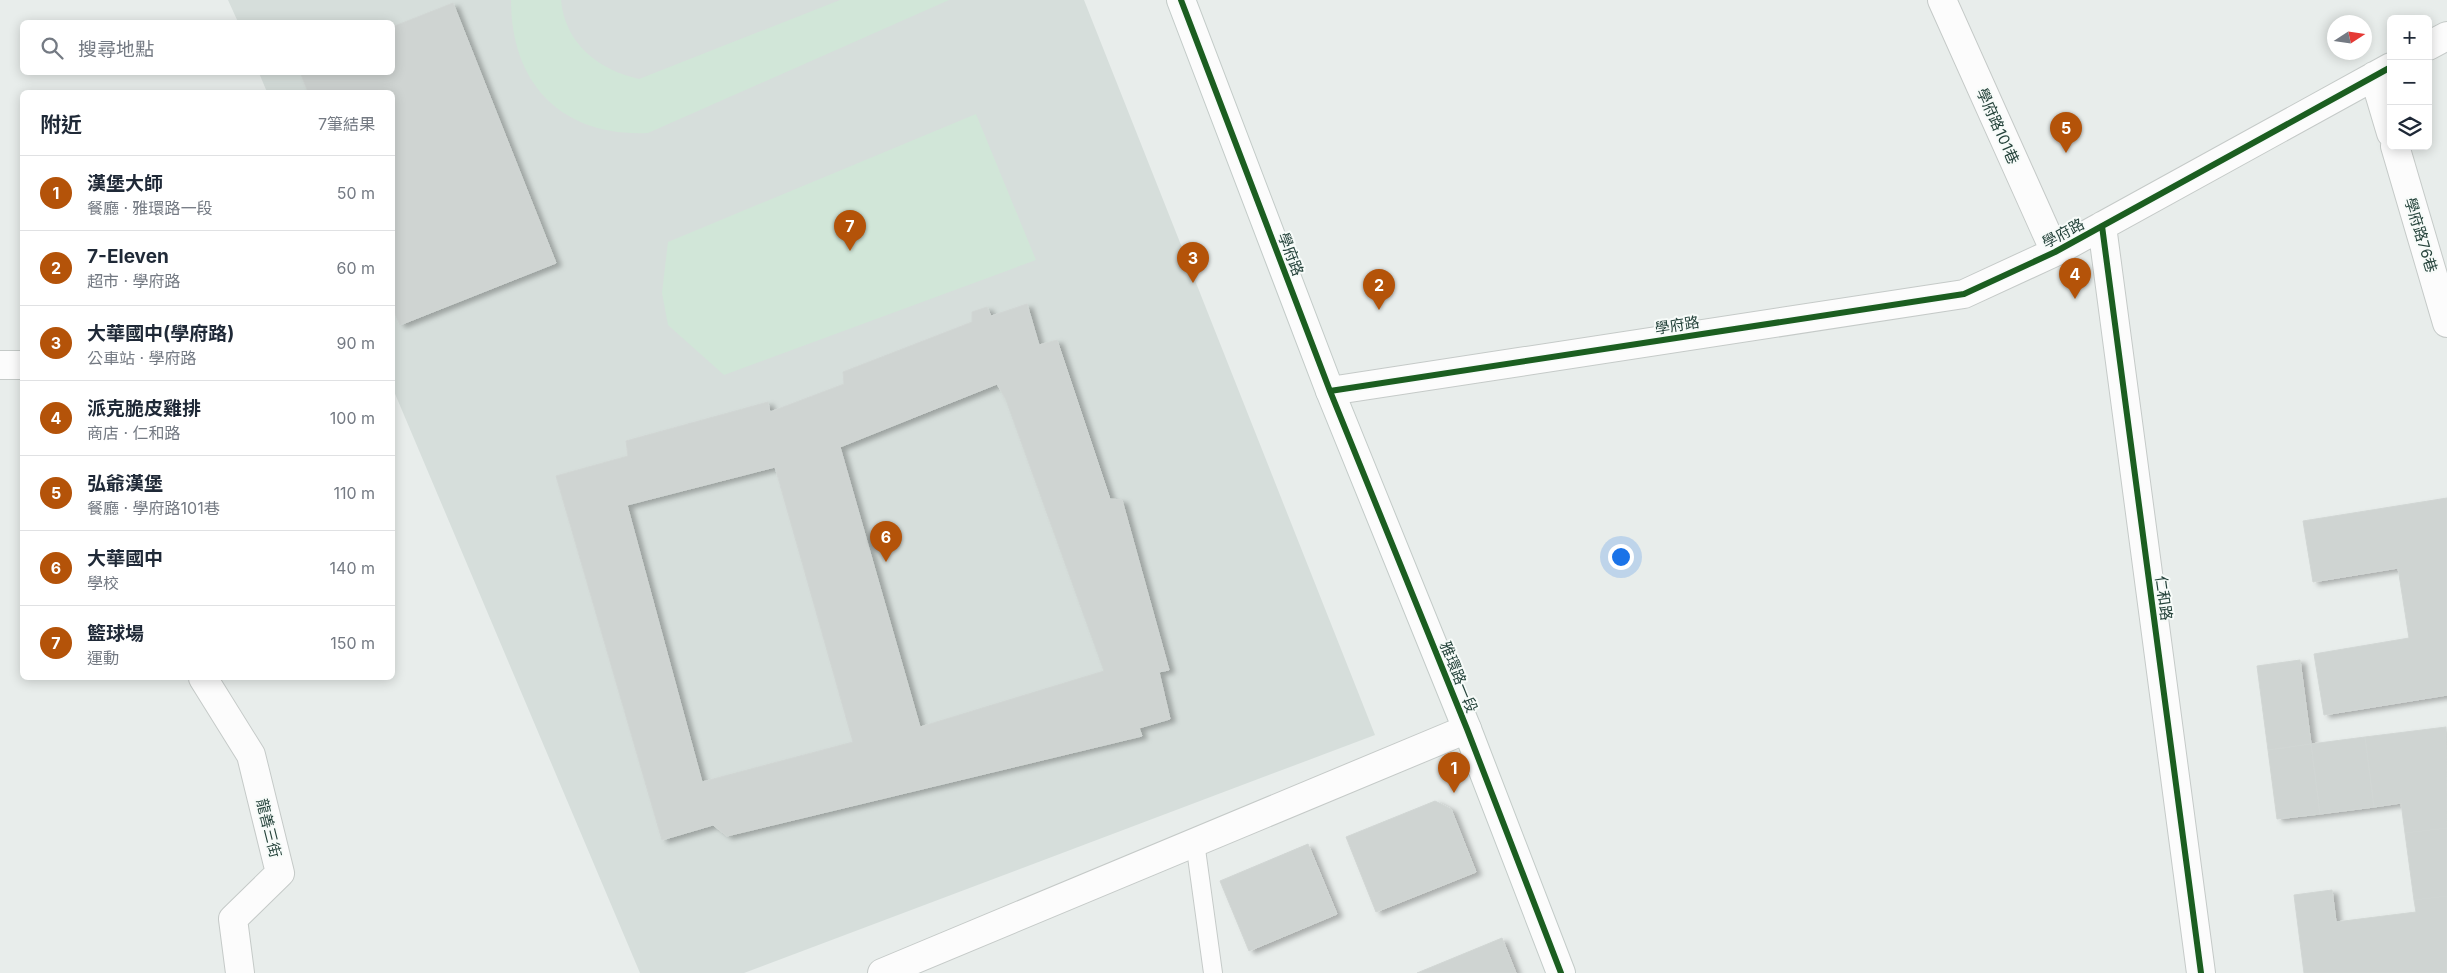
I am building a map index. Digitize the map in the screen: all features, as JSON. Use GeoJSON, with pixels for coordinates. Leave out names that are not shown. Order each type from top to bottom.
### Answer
{"type":"FeatureCollection","features":[{"type":"Feature","properties":{"kind":"street","name":"學府路"},"geometry":{"type":"LineString","coordinates":[[1181,0],[1330,391],[1964,294],[2055,252],[2382,71]]}},
{"type":"Feature","properties":{"kind":"street","name":"學府路101巷"},"geometry":{"type":"LineString","coordinates":[[1942,0],[2055,252]]}},
{"type":"Feature","properties":{"kind":"street"},"geometry":{"type":"LineString","coordinates":[[2432,44],[2447,36]]}},
{"type":"Feature","properties":{"kind":"street"},"geometry":{"type":"LineString","coordinates":[[2382,71],[2387,105]]}},
{"type":"Feature","properties":{"kind":"street","name":"學府路76巷"},"geometry":{"type":"LineString","coordinates":[[2395,150],[2447,323]]}},
{"type":"Feature","properties":{"kind":"street","name":"仁和路"},"geometry":{"type":"LineString","coordinates":[[2102,226],[2201,973]]}},
{"type":"Feature","properties":{"kind":"street"},"geometry":{"type":"LineString","coordinates":[[0,365],[20,365]]}},
{"type":"Feature","properties":{"kind":"street","name":"雅環路一段"},"geometry":{"type":"LineString","coordinates":[[1330,391],[1467,729],[1561,973]]}},
{"type":"Feature","properties":{"kind":"street","name":"龍善三街"},"geometry":{"type":"LineString","coordinates":[[204,680],[251,755],[280,873],[232,919],[240,973]]}},
{"type":"Feature","properties":{"kind":"street"},"geometry":{"type":"LineString","coordinates":[[882,973],[1467,729]]}},
{"type":"Feature","properties":{"kind":"lane"},"geometry":{"type":"LineString","coordinates":[[1195,842],[1213,973]]}},
{"type":"Feature","properties":{"kind":"shaded area"},"geometry":{"type":"Polygon","coordinates":[[[228,0],[1084,0],[1375,735],[744,973],[640,973],[395,394],[395,90],[266,90],[260,75],[395,75],[395,20],[237,20],[228,0]]]}},
{"type":"Feature","properties":{"kind":"green space"},"geometry":{"type":"Polygon","coordinates":[[[511,0],[561,0],[569,30],[586,53],[610,69],[639,79],[840,0],[949,0],[648,133],[618,132],[591,126],[567,115],[548,100],[532,80],[520,57],[513,30],[511,0]]]}},
{"type":"Feature","properties":{"kind":"green space"},"geometry":{"type":"Polygon","coordinates":[[[976,114],[1036,260],[724,375],[668,325],[662,293],[668,242],[976,114]]]}},
{"type":"Feature","properties":{"kind":"building"},"geometry":{"type":"Polygon","coordinates":[[[453,3],[556,263],[400,325],[395,314],[395,90],[307,90],[301,75],[395,75],[395,26],[453,3]]]}},
{"type":"Feature","properties":{"kind":"building"},"geometry":{"type":"Polygon","coordinates":[[[1027,304],[1039,345],[1057,340],[1110,499],[1122,500],[1169,670],[1159,672],[1170,719],[1139,728],[1142,736],[727,836],[713,825],[662,840],[556,476],[628,456],[626,441],[768,402],[770,412],[844,384],[843,372],[972,322],[972,312],[987,307],[991,316],[1027,304]],[[997,384],[840,447],[920,727],[1104,671],[1006,400],[997,384]],[[775,467],[627,505],[702,782],[853,742],[775,467]]]}},
{"type":"Feature","properties":{"kind":"building"},"geometry":{"type":"Polygon","coordinates":[[[2447,498],[2447,695],[2324,715],[2314,654],[2409,638],[2398,568],[2313,582],[2303,521],[2447,498]]]}},
{"type":"Feature","properties":{"kind":"building"},"geometry":{"type":"Polygon","coordinates":[[[2300,660],[2311,744],[2268,750],[2257,666],[2300,660]]]}},
{"type":"Feature","properties":{"kind":"building"},"geometry":{"type":"Polygon","coordinates":[[[2446,727],[2447,828],[2405,833],[2401,803],[2374,807],[2365,737],[2446,727]]]}},
{"type":"Feature","properties":{"kind":"building"},"geometry":{"type":"Polygon","coordinates":[[[2365,737],[2374,807],[2320,814],[2311,744],[2365,737]]]}},
{"type":"Feature","properties":{"kind":"building"},"geometry":{"type":"Polygon","coordinates":[[[2311,744],[2320,814],[2277,819],[2268,750],[2311,744]]]}},
{"type":"Feature","properties":{"kind":"building"},"geometry":{"type":"Polygon","coordinates":[[[1435,801],[1451,809],[1476,872],[1376,912],[1346,837],[1435,801]]]}},
{"type":"Feature","properties":{"kind":"building"},"geometry":{"type":"Polygon","coordinates":[[[2447,828],[2447,896],[2414,900],[2405,833],[2447,828]]]}},
{"type":"Feature","properties":{"kind":"building"},"geometry":{"type":"Polygon","coordinates":[[[1308,844],[1337,914],[1249,951],[1220,881],[1308,844]]]}},
{"type":"Feature","properties":{"kind":"building"},"geometry":{"type":"Polygon","coordinates":[[[2332,890],[2336,922],[2416,912],[2414,900],[2447,896],[2447,973],[2304,973],[2294,895],[2332,890]]]}},
{"type":"Feature","properties":{"kind":"building"},"geometry":{"type":"Polygon","coordinates":[[[1502,938],[1516,973],[1417,973],[1502,938]]]}},
{"type":"Feature","properties":{"kind":"cycle path"},"geometry":{"type":"LineString","coordinates":[[1181,0],[1330,391],[1467,729],[1561,973]]}},
{"type":"Feature","properties":{"kind":"cycle path"},"geometry":{"type":"LineString","coordinates":[[1330,391],[1964,294],[2055,252],[2387,69]]}},
{"type":"Feature","properties":{"kind":"cycle path"},"geometry":{"type":"LineString","coordinates":[[2102,226],[2201,973]]}},
{"type":"Feature","properties":{"kind":"place","name":"弘爺漢堡"},"geometry":{"type":"Point","coordinates":[2066,153]}},
{"type":"Feature","properties":{"kind":"place","name":"籃球場"},"geometry":{"type":"Point","coordinates":[850,251]}},
{"type":"Feature","properties":{"kind":"place","name":"大華國中(學府路)"},"geometry":{"type":"Point","coordinates":[1193,283]}},
{"type":"Feature","properties":{"kind":"place","name":"派克脆皮雞排"},"geometry":{"type":"Point","coordinates":[2075,299]}},
{"type":"Feature","properties":{"kind":"place","name":"7-Eleven"},"geometry":{"type":"Point","coordinates":[1379,310]}},
{"type":"Feature","properties":{"kind":"place","name":"大華國中"},"geometry":{"type":"Point","coordinates":[886,562]}},
{"type":"Feature","properties":{"kind":"place","name":"漢堡大師"},"geometry":{"type":"Point","coordinates":[1454,793]}}]}
